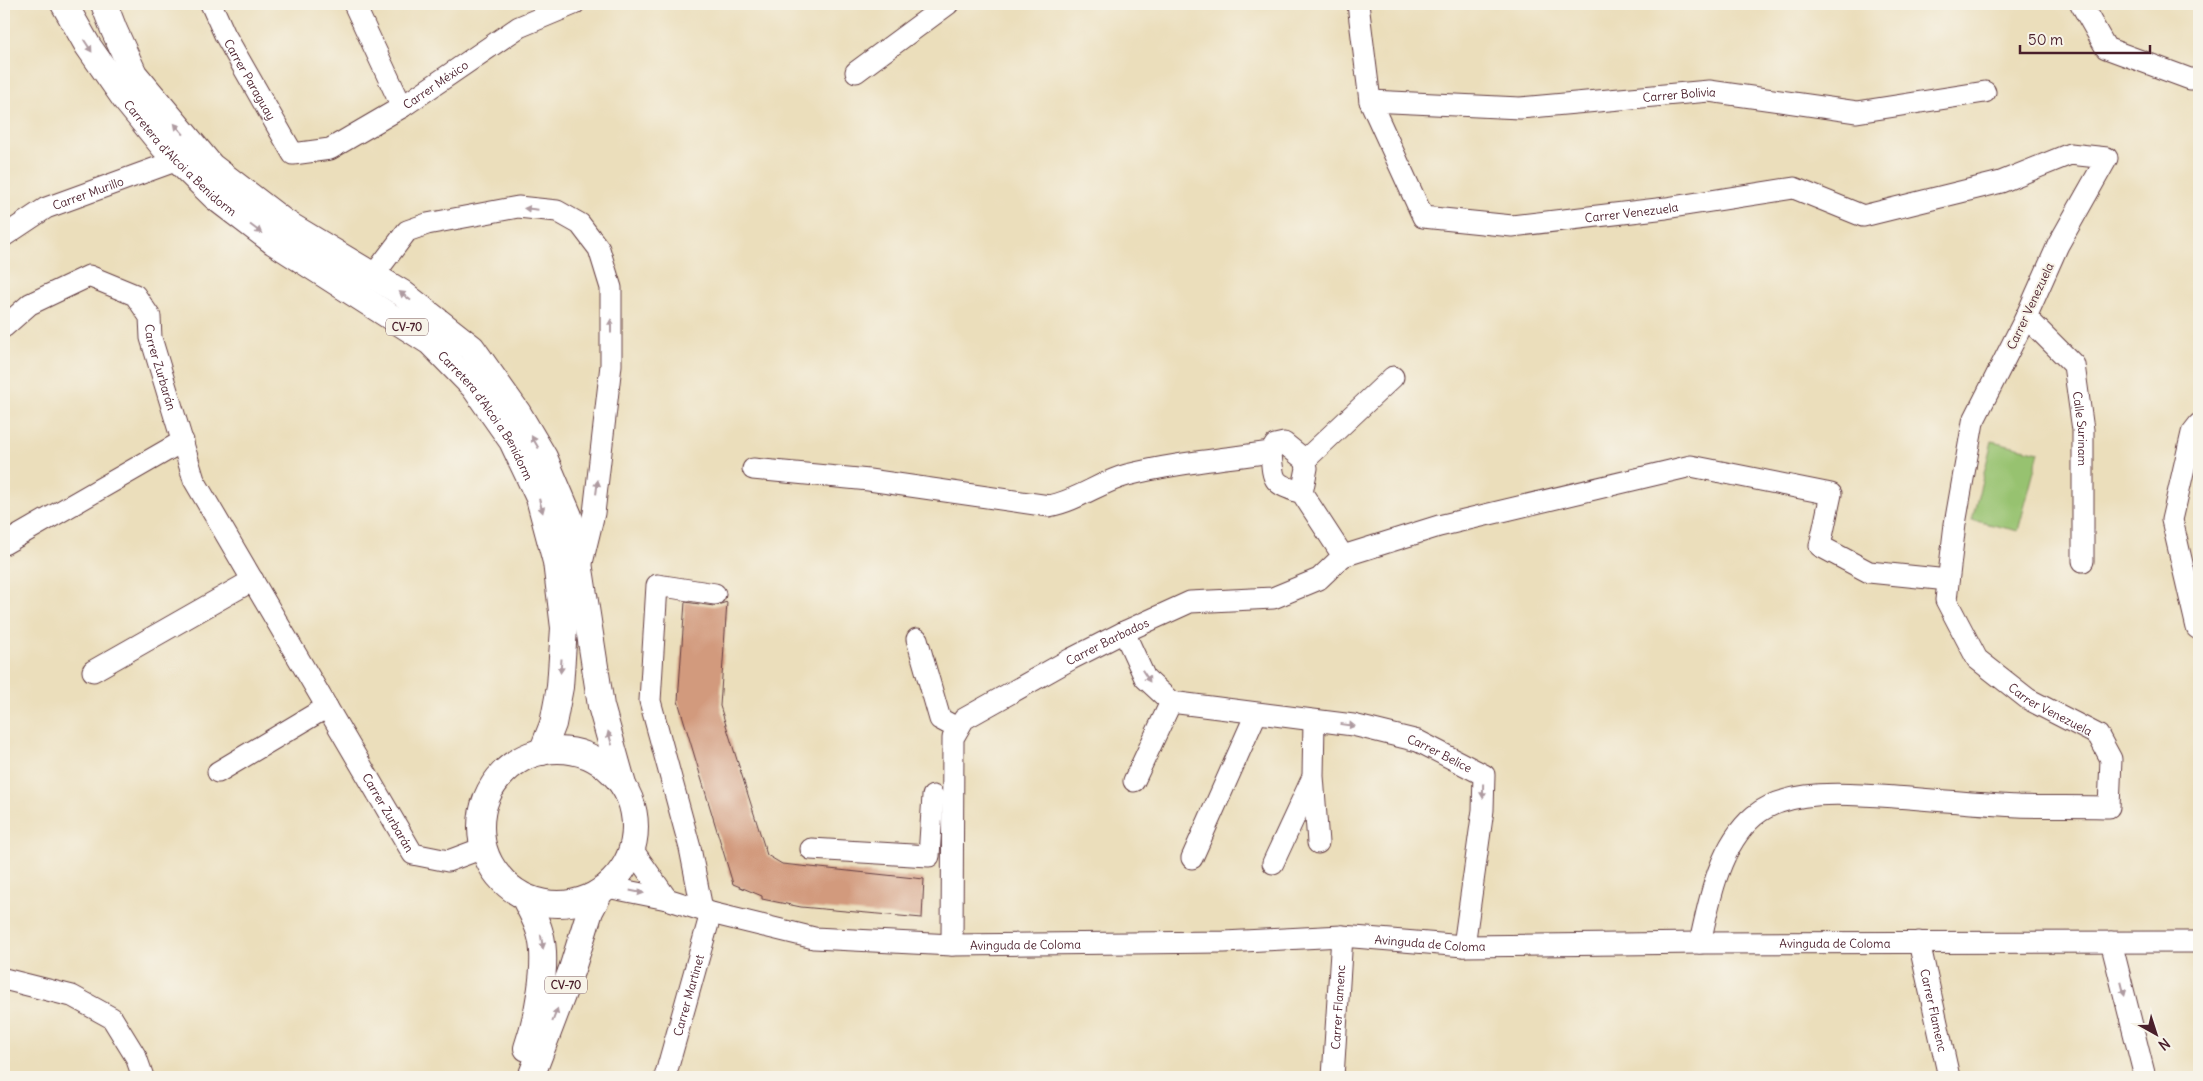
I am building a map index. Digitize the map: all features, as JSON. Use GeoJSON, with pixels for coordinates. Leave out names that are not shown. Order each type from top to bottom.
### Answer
{"type":"FeatureCollection","features":[{"type":"Feature","properties":{"kind":"main road","name":"Carretera d'Alcoi a Benidorm"},"geometry":{"type":"LineString","coordinates":[[64,4],[88,46],[125,98],[178,160],[215,197],[274,242],[430,342],[474,387],[512,440],[539,498],[556,562],[564,628],[560,687],[553,724],[542,752]]}},
{"type":"Feature","properties":{"kind":"main road","name":"CV-70"},"geometry":{"type":"LineString","coordinates":[[104,4],[134,74],[211,166],[284,222],[402,293],[472,348],[518,412],[544,457],[569,516],[580,569],[601,706],[623,785],[633,812],[635,827],[632,849],[626,864],[603,890],[590,911],[572,969],[531,1077]]}},
{"type":"Feature","properties":{"kind":"main road","name":"CV-70"},"geometry":{"type":"LineString","coordinates":[[603,890],[576,903],[550,904],[524,897],[506,885],[492,868],[483,848],[481,823],[486,798],[499,777],[519,761],[542,752],[565,751],[588,756],[607,768],[623,785]]}},
{"type":"Feature","properties":{"kind":"main road","name":"CV-70"},"geometry":{"type":"LineString","coordinates":[[516,1077],[532,1033],[545,960],[540,933],[524,897]]}},
{"type":"Feature","properties":{"kind":"street","name":"Carrer Paraguay"},"geometry":{"type":"LineString","coordinates":[[211,4],[225,35],[293,154]]}},
{"type":"Feature","properties":{"kind":"street"},"geometry":{"type":"LineString","coordinates":[[354,4],[402,106]]}},
{"type":"Feature","properties":{"kind":"street","name":"Carrer México"},"geometry":{"type":"LineString","coordinates":[[293,154],[330,149],[402,106],[519,27],[574,4]]}},
{"type":"Feature","properties":{"kind":"street"},"geometry":{"type":"LineString","coordinates":[[856,72],[948,4]]}},
{"type":"Feature","properties":{"kind":"street","name":"Carrer Venezuela"},"geometry":{"type":"LineString","coordinates":[[1358,4],[1370,101],[1423,217],[1512,226],[1666,208],[1794,188],[1863,216],[2001,182],[2070,154],[2108,158],[2058,245],[2026,317],[1973,422],[1955,524],[1946,600],[1977,659],[2028,698],[2098,735],[2111,759],[2109,807],[2018,806],[1850,794],[1800,797],[1783,801],[1755,816],[1736,838],[1712,887],[1700,943]]}},
{"type":"Feature","properties":{"kind":"street"},"geometry":{"type":"LineString","coordinates":[[2080,4],[2106,48],[2190,79],[2199,80]]}},
{"type":"Feature","properties":{"kind":"street","name":"Carrer Bolivia"},"geometry":{"type":"LineString","coordinates":[[1370,101],[1520,108],[1709,91],[1857,112],[1985,92]]}},
{"type":"Feature","properties":{"kind":"street","name":"Carrer Murillo"},"geometry":{"type":"LineString","coordinates":[[4,236],[46,208],[178,160]]}},
{"type":"Feature","properties":{"kind":"street"},"geometry":{"type":"LineString","coordinates":[[373,276],[407,232],[427,224],[518,208],[557,212],[580,224],[599,249],[611,288],[611,364],[594,513],[580,569]]}},
{"type":"Feature","properties":{"kind":"street","name":"Carrer Zurbarán"},"geometry":{"type":"LineString","coordinates":[[4,327],[30,304],[89,276],[135,294],[150,317],[151,338],[194,480],[413,854],[448,861],[483,848]]}},
{"type":"Feature","properties":{"kind":"street","name":"Calle Surinam"},"geometry":{"type":"LineString","coordinates":[[2026,317],[2074,365],[2083,430],[2082,561]]}},
{"type":"Feature","properties":{"kind":"street"},"geometry":{"type":"LineString","coordinates":[[1305,460],[1393,377]]}},
{"type":"Feature","properties":{"kind":"street"},"geometry":{"type":"LineString","coordinates":[[2199,424],[2192,432],[2172,520],[2197,628],[2199,629]]}},
{"type":"Feature","properties":{"kind":"street"},"geometry":{"type":"LineString","coordinates":[[4,544],[183,441]]}},
{"type":"Feature","properties":{"kind":"street"},"geometry":{"type":"LineString","coordinates":[[1302,492],[1306,468],[1305,460],[1284,443],[1275,445],[1271,452],[1274,479],[1282,486],[1302,492],[1343,556],[1439,526],[1692,466],[1831,494],[1820,546],[1869,572],[1948,580]]}},
{"type":"Feature","properties":{"kind":"street"},"geometry":{"type":"LineString","coordinates":[[753,469],[869,480],[1049,506],[1064,503],[1126,476],[1271,452]]}},
{"type":"Feature","properties":{"kind":"street","name":"Carrer Barbados"},"geometry":{"type":"LineString","coordinates":[[957,728],[964,720],[992,702],[1124,632],[1190,602],[1273,598],[1319,579],[1343,556]]}},
{"type":"Feature","properties":{"kind":"street"},"geometry":{"type":"LineString","coordinates":[[93,671],[253,580]]}},
{"type":"Feature","properties":{"kind":"street"},"geometry":{"type":"LineString","coordinates":[[707,911],[650,701],[657,585],[715,594]]}},
{"type":"Feature","properties":{"kind":"street"},"geometry":{"type":"LineString","coordinates":[[1124,632],[1145,678],[1170,702],[1134,781]]}},
{"type":"Feature","properties":{"kind":"street"},"geometry":{"type":"LineString","coordinates":[[812,848],[929,856],[936,796],[957,728],[940,719],[917,639]]}},
{"type":"Feature","properties":{"kind":"street","name":"Carrer Belice"},"geometry":{"type":"LineString","coordinates":[[1170,702],[1352,725],[1418,741],[1484,775],[1483,810],[1464,946]]}},
{"type":"Feature","properties":{"kind":"street"},"geometry":{"type":"LineString","coordinates":[[218,772],[327,707]]}},
{"type":"Feature","properties":{"kind":"street"},"geometry":{"type":"LineString","coordinates":[[1192,858],[1256,714]]}},
{"type":"Feature","properties":{"kind":"street"},"geometry":{"type":"LineString","coordinates":[[1314,721],[1313,776],[1318,843]]}},
{"type":"Feature","properties":{"kind":"street"},"geometry":{"type":"LineString","coordinates":[[1273,863],[1313,776]]}},
{"type":"Feature","properties":{"kind":"street"},"geometry":{"type":"LineString","coordinates":[[936,796],[952,946]]}},
{"type":"Feature","properties":{"kind":"street"},"geometry":{"type":"LineString","coordinates":[[632,849],[667,899]]}},
{"type":"Feature","properties":{"kind":"street","name":"Avinguda de Coloma"},"geometry":{"type":"LineString","coordinates":[[603,890],[667,899],[814,938],[952,946],[1224,942],[1342,936],[1464,946],[1700,943],[2199,942]]}},
{"type":"Feature","properties":{"kind":"street","name":"Carrer Martinet"},"geometry":{"type":"LineString","coordinates":[[666,1077],[707,911]]}},
{"type":"Feature","properties":{"kind":"street","name":"Carrer Flamenc"},"geometry":{"type":"LineString","coordinates":[[1333,1077],[1342,936]]}},
{"type":"Feature","properties":{"kind":"street","name":"Carrer Flamenc"},"geometry":{"type":"LineString","coordinates":[[1919,942],[1949,1077]]}},
{"type":"Feature","properties":{"kind":"street"},"geometry":{"type":"LineString","coordinates":[[2111,942],[2146,1077]]}},
{"type":"Feature","properties":{"kind":"street"},"geometry":{"type":"LineString","coordinates":[[4,980],[72,996],[112,1018],[136,1057],[143,1077]]}},
{"type":"Feature","properties":{"kind":"green space"},"geometry":{"type":"Polygon","coordinates":[[[1992,441],[2039,452],[2018,531],[1972,520],[1992,441]]]}},
{"type":"Feature","properties":{"kind":"building"},"geometry":{"type":"Polygon","coordinates":[[[685,602],[714,606],[727,602],[720,706],[767,855],[782,864],[924,879],[922,918],[801,907],[762,899],[762,896],[733,884],[678,701],[685,602]]]}}]}
